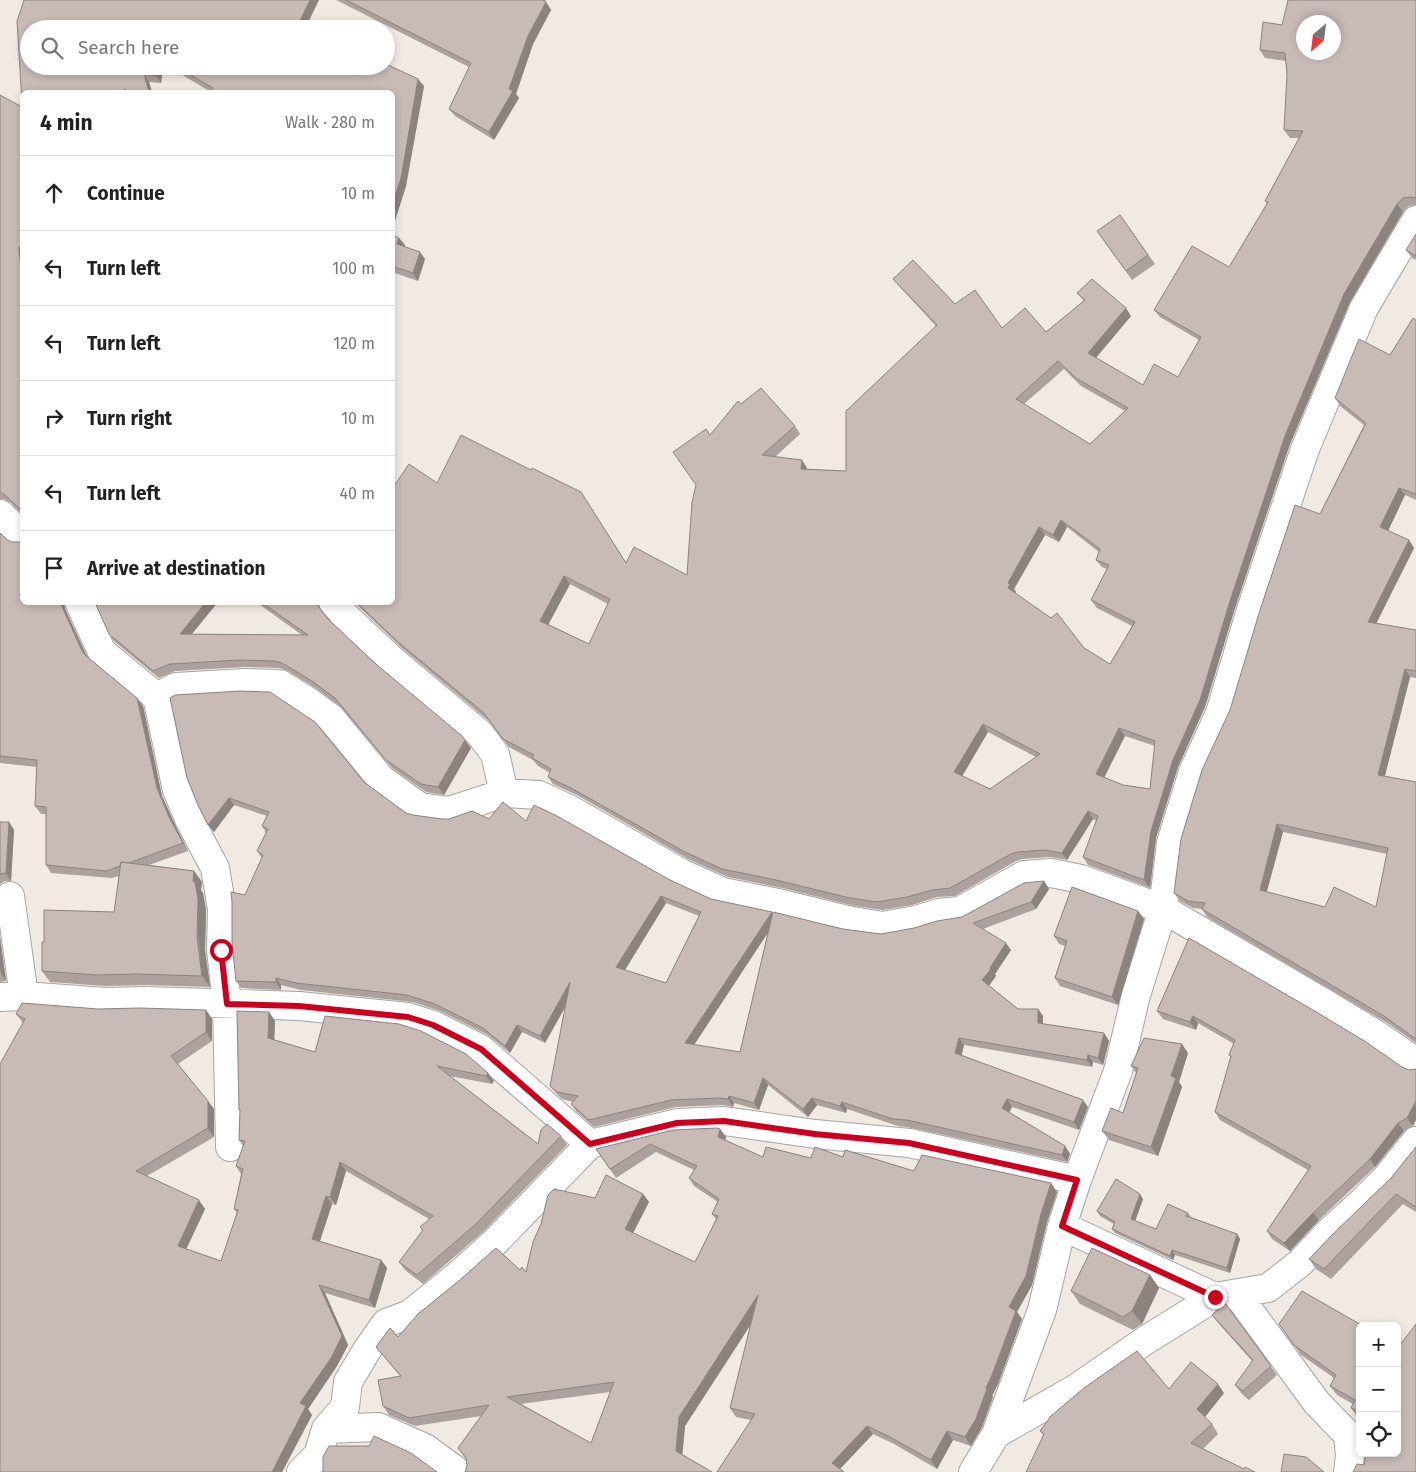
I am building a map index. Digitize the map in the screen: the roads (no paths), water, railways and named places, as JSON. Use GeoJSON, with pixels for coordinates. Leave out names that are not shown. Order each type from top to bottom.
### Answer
{"type":"FeatureCollection","features":[{"type":"Feature","properties":{"kind":"street"},"geometry":{"type":"LineString","coordinates":[[972,1472],[996,1434],[1042,1310],[1062,1226],[1077,1180],[1118,1071],[1136,995],[1163,910],[1172,843],[1193,772],[1220,713],[1250,613],[1305,449],[1364,308],[1416,220]]}},
{"type":"Feature","properties":{"kind":"street"},"geometry":{"type":"LineString","coordinates":[[0,514],[20,533]]}},
{"type":"Feature","properties":{"kind":"street"},"geometry":{"type":"LineString","coordinates":[[80,605],[102,652],[157,697],[177,790],[189,819],[215,868],[222,909],[221,950],[227,1004],[230,1147]]}},
{"type":"Feature","properties":{"kind":"street"},"geometry":{"type":"LineString","coordinates":[[335,605],[344,616],[393,661],[479,733],[495,754],[504,793]]}},
{"type":"Feature","properties":{"kind":"street"},"geometry":{"type":"LineString","coordinates":[[157,697],[176,687],[245,683],[280,684],[331,718],[381,779],[420,807],[449,811],[504,793],[540,795],[569,809],[683,874],[723,892],[852,921],[883,926],[916,920],[939,913],[960,911],[1024,874],[1051,873],[1081,879],[1163,910],[1323,1002],[1416,1062]]}},
{"type":"Feature","properties":{"kind":"street"},"geometry":{"type":"LineString","coordinates":[[10,896],[12,997],[105,1002],[146,1001],[299,1006],[408,1017],[433,1025],[481,1049],[590,1144]]}},
{"type":"Feature","properties":{"kind":"street"},"geometry":{"type":"LineString","coordinates":[[301,1472],[318,1455],[326,1429],[345,1407],[348,1382],[386,1323],[410,1314],[456,1277],[494,1243],[590,1144],[677,1123],[724,1121],[815,1134],[909,1143],[1077,1180]]}},
{"type":"Feature","properties":{"kind":"street"},"geometry":{"type":"LineString","coordinates":[[996,1434],[1075,1388],[1146,1340],[1226,1296],[1268,1288],[1300,1263],[1330,1231],[1363,1201],[1387,1177],[1416,1141]]}},
{"type":"Feature","properties":{"kind":"street"},"geometry":{"type":"LineString","coordinates":[[1062,1226],[1226,1296],[1317,1403],[1348,1434],[1350,1456],[1348,1472]]}},
{"type":"Feature","properties":{"kind":"street"},"geometry":{"type":"LineString","coordinates":[[326,1429],[378,1427],[425,1448],[458,1472]]}}]}
